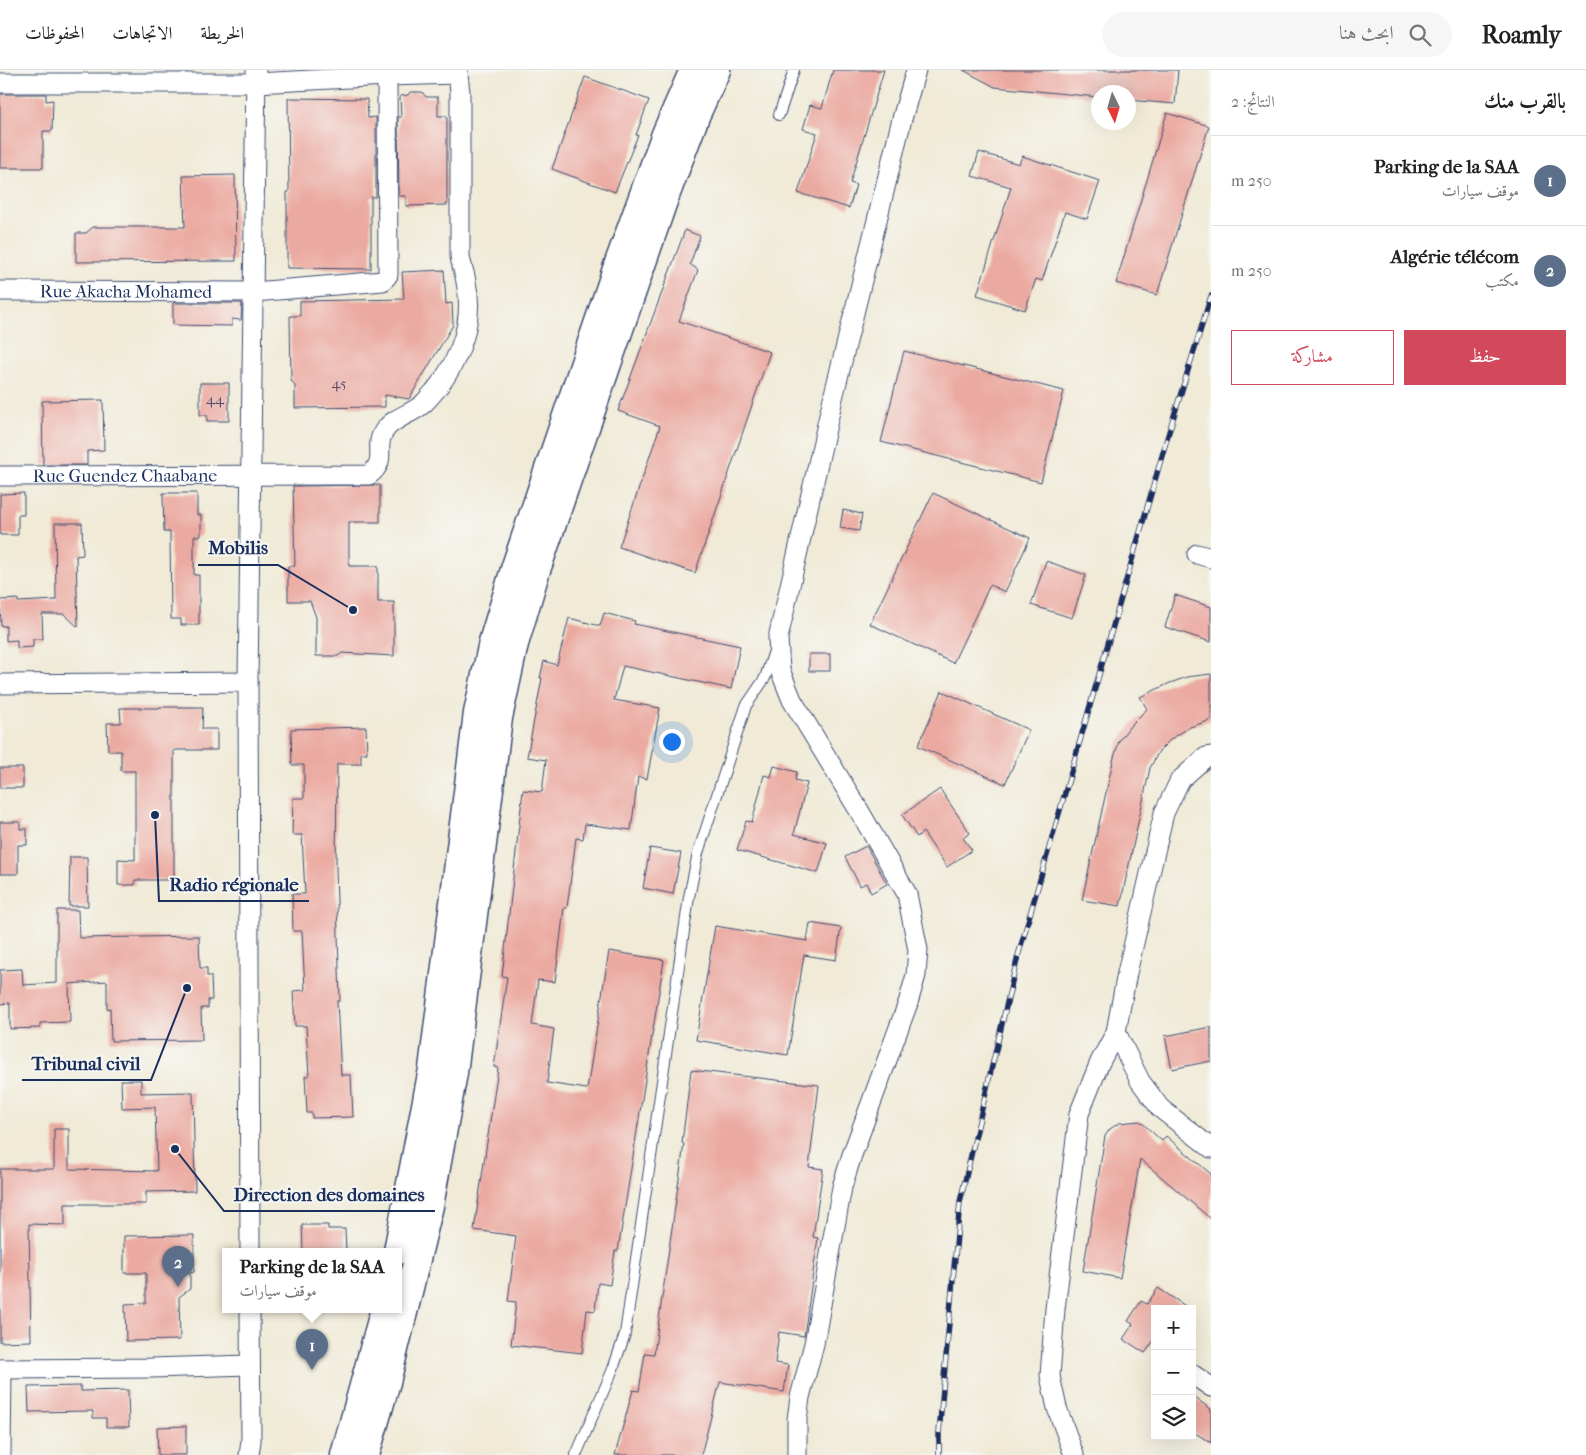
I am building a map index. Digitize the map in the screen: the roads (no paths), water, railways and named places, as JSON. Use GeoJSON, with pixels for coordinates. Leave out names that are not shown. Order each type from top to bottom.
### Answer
{"type":"FeatureCollection","features":[{"type":"Feature","properties":{"kind":"main road"},"geometry":{"type":"LineString","coordinates":[[399,1248],[432,1069],[477,713],[492,642],[514,566],[619,260],[665,134],[693,70]]}},
{"type":"Feature","properties":{"kind":"main road"},"geometry":{"type":"LineString","coordinates":[[366,1455],[389,1373],[430,1206],[437,1168],[454,1073],[499,718],[514,644],[536,573],[663,204],[697,114],[717,70]]}},
{"type":"Feature","properties":{"kind":"main road"},"geometry":{"type":"LineString","coordinates":[[344,1455],[383,1313]]}},
{"type":"Feature","properties":{"kind":"street"},"geometry":{"type":"LineString","coordinates":[[797,1455],[797,1420],[800,1397],[814,1344],[842,1187],[857,1140],[908,1003],[916,975],[918,950],[907,894],[792,700],[780,670],[778,638],[834,394],[902,118],[916,70]]}},
{"type":"Feature","properties":{"kind":"street"},"geometry":{"type":"LineString","coordinates":[[0,83],[387,76],[458,72]]}},
{"type":"Feature","properties":{"kind":"street","name":"Rue Guendez Chaabane"},"geometry":{"type":"LineString","coordinates":[[0,476],[369,475],[377,469],[380,445],[384,432],[394,422],[423,404],[443,381],[458,355],[465,331],[468,306],[466,281],[461,267],[460,256],[460,92],[458,72]]}},
{"type":"Feature","properties":{"kind":"street","name":"Rue Akacha Mohamed"},"geometry":{"type":"LineString","coordinates":[[0,290],[254,292],[382,281],[388,275],[387,76]]}},
{"type":"Feature","properties":{"kind":"street"},"geometry":{"type":"LineString","coordinates":[[250,1248],[248,682],[256,77]]}},
{"type":"Feature","properties":{"kind":"street"},"geometry":{"type":"LineString","coordinates":[[0,684],[248,682]]}},
{"type":"Feature","properties":{"kind":"street"},"geometry":{"type":"LineString","coordinates":[[1074,1455],[1057,1408],[1050,1376],[1055,1309],[1079,1114],[1100,1062],[1116,1032],[1127,973],[1164,813],[1180,780],[1206,757],[1211,756]]}},
{"type":"Feature","properties":{"kind":"street"},"geometry":{"type":"LineString","coordinates":[[1116,1032],[1140,1081],[1160,1108],[1211,1148]]}},
{"type":"Feature","properties":{"kind":"street"},"geometry":{"type":"LineString","coordinates":[[250,1313],[251,1450]]}},
{"type":"Feature","properties":{"kind":"street"},"geometry":{"type":"LineString","coordinates":[[1,1455],[1,1368],[151,1368],[250,1365]]}},
{"type":"Feature","properties":{"kind":"street"},"geometry":{"type":"LineString","coordinates":[[1196,1377],[1211,1386]]}},
{"type":"Feature","properties":{"kind":"lane"},"geometry":{"type":"LineString","coordinates":[[778,115],[794,70]]}},
{"type":"Feature","properties":{"kind":"lane"},"geometry":{"type":"LineString","coordinates":[[576,1455],[613,1369],[625,1334],[682,938],[698,853],[746,706],[765,678],[778,638]]}},
{"type":"Feature","properties":{"kind":"railway"},"geometry":{"type":"LineString","coordinates":[[939,1455],[939,1433],[960,1202],[1018,956],[1168,435],[1211,296]]}},
{"type":"Feature","properties":{"kind":"place","name":"Mobilis"},"geometry":{"type":"Point","coordinates":[353,610]}},
{"type":"Feature","properties":{"kind":"place","name":"Radio régionale"},"geometry":{"type":"Point","coordinates":[155,815]}},
{"type":"Feature","properties":{"kind":"place","name":"Tribunal civil"},"geometry":{"type":"Point","coordinates":[187,988]}},
{"type":"Feature","properties":{"kind":"place","name":"Direction des domaines"},"geometry":{"type":"Point","coordinates":[175,1149]}},
{"type":"Feature","properties":{"kind":"place","name":"Algérie télécom"},"geometry":{"type":"Point","coordinates":[178,1287]}},
{"type":"Feature","properties":{"kind":"place","name":"Parking de la SAA"},"geometry":{"type":"Point","coordinates":[312,1370]}}]}
